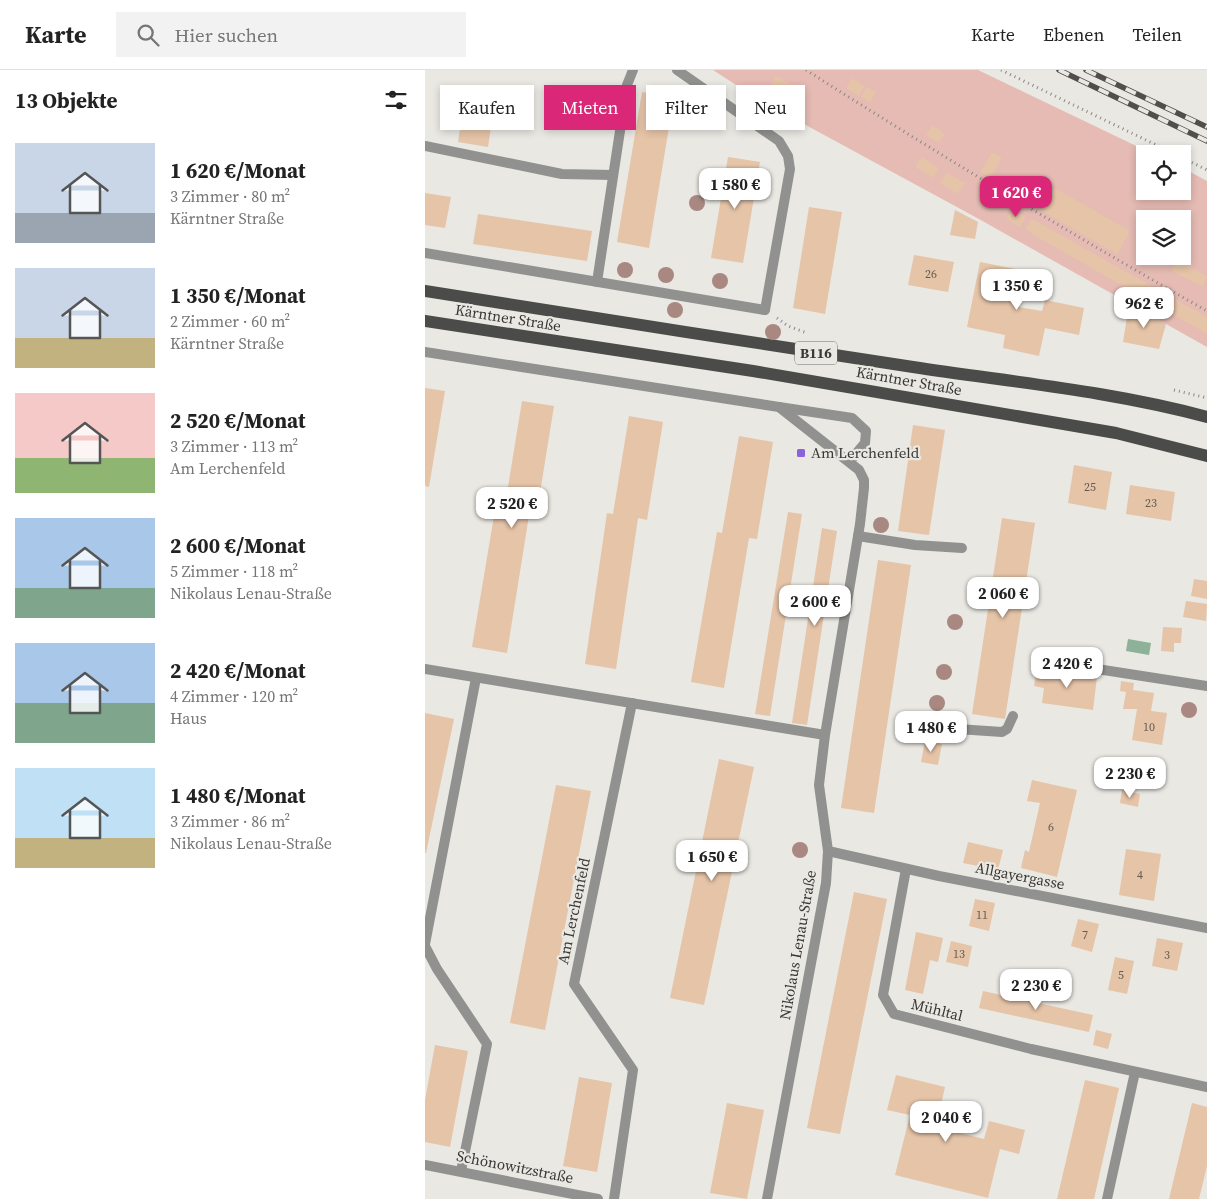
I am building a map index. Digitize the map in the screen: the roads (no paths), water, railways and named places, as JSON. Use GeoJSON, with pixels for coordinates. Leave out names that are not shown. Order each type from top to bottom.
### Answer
{"type":"FeatureCollection","features":[{"type":"Feature","properties":{"kind":"main road","name":"Kärntner Straße"},"geometry":{"type":"LineString","coordinates":[[425,291],[970,376],[1066,388],[1171,407],[1207,417]]}},
{"type":"Feature","properties":{"kind":"main road","name":"Kärntner Straße"},"geometry":{"type":"LineString","coordinates":[[425,322],[753,371],[1116,433],[1207,456]]}},
{"type":"Feature","properties":{"kind":"street"},"geometry":{"type":"LineString","coordinates":[[597,282],[627,85],[633,70]]}},
{"type":"Feature","properties":{"kind":"street"},"geometry":{"type":"LineString","coordinates":[[425,253],[765,310],[790,169],[788,156],[779,141],[677,70]]}},
{"type":"Feature","properties":{"kind":"street"},"geometry":{"type":"LineString","coordinates":[[425,146],[562,174],[613,175]]}},
{"type":"Feature","properties":{"kind":"street"},"geometry":{"type":"LineString","coordinates":[[425,352],[852,418],[866,430],[865,443],[850,461]]}},
{"type":"Feature","properties":{"kind":"street","name":"Nikolaus Lenau-Straße"},"geometry":{"type":"LineString","coordinates":[[767,1199],[826,883],[828,851],[819,785],[825,735],[858,536],[864,480],[859,470],[850,461],[779,407]]}},
{"type":"Feature","properties":{"kind":"street"},"geometry":{"type":"LineString","coordinates":[[858,536],[915,545],[962,548]]}},
{"type":"Feature","properties":{"kind":"street"},"geometry":{"type":"LineString","coordinates":[[1039,660],[1207,686]]}},
{"type":"Feature","properties":{"kind":"street"},"geometry":{"type":"LineString","coordinates":[[425,669],[825,735]]}},
{"type":"Feature","properties":{"kind":"street"},"geometry":{"type":"LineString","coordinates":[[461,1171],[487,1044],[437,969],[425,945],[476,678]]}},
{"type":"Feature","properties":{"kind":"street","name":"Am Lerchenfeld"},"geometry":{"type":"LineString","coordinates":[[613,1199],[633,1070],[574,984],[632,702]]}},
{"type":"Feature","properties":{"kind":"street"},"geometry":{"type":"LineString","coordinates":[[913,726],[1002,732],[1007,729],[1013,716]]}},
{"type":"Feature","properties":{"kind":"street","name":"Allgayergasse"},"geometry":{"type":"LineString","coordinates":[[828,851],[906,869],[1207,928]]}},
{"type":"Feature","properties":{"kind":"street","name":"Mühltal"},"geometry":{"type":"LineString","coordinates":[[906,869],[883,995],[894,1014],[1031,1049],[1207,1087]]}},
{"type":"Feature","properties":{"kind":"street"},"geometry":{"type":"LineString","coordinates":[[1107,1199],[1135,1072]]}},
{"type":"Feature","properties":{"kind":"street","name":"Schönowitzstraße"},"geometry":{"type":"LineString","coordinates":[[425,1165],[598,1199]]}},
{"type":"Feature","properties":{"kind":"railway"},"geometry":{"type":"LineString","coordinates":[[1059,70],[1207,141]]}},
{"type":"Feature","properties":{"kind":"railway"},"geometry":{"type":"LineString","coordinates":[[1086,70],[1207,127]]}},
{"type":"Feature","properties":{"kind":"place","name":"Am Lerchenfeld"},"geometry":{"type":"Point","coordinates":[801,453]}}]}
